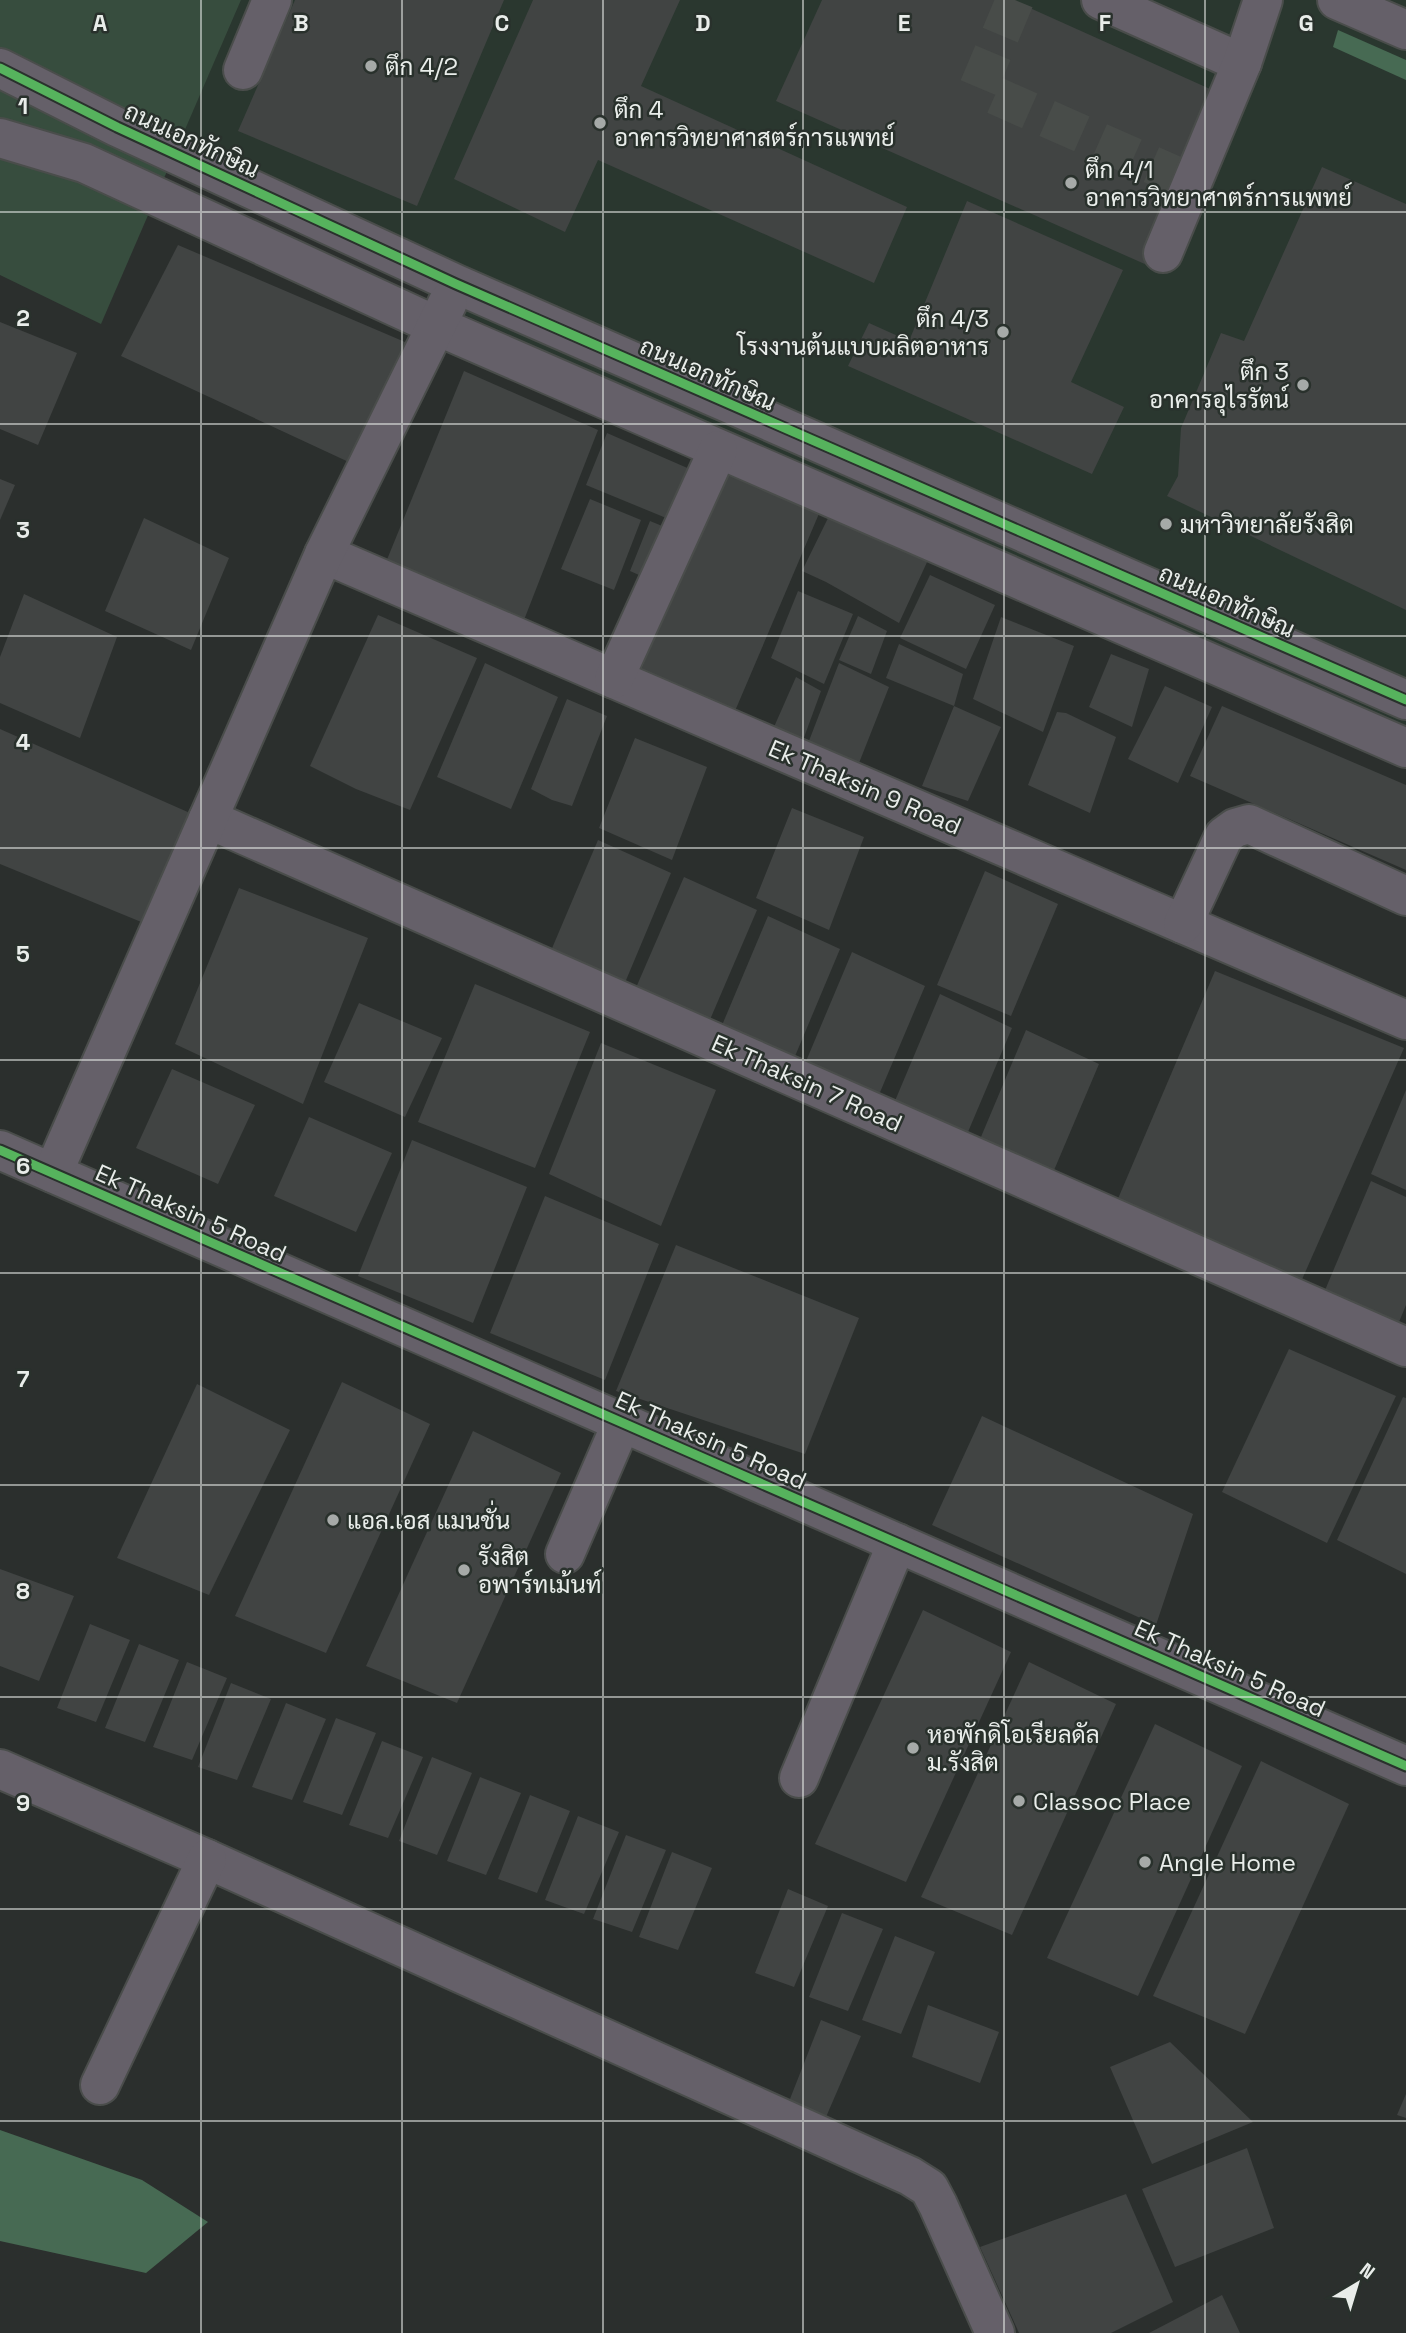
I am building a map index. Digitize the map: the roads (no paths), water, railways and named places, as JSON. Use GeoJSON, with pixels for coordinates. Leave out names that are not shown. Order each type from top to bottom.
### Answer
{"type":"FeatureCollection","features":[{"type":"Feature","properties":{"kind":"street"},"geometry":{"type":"LineString","coordinates":[[243,70],[272,0]]}},
{"type":"Feature","properties":{"kind":"street"},"geometry":{"type":"LineString","coordinates":[[1101,0],[1242,63]]}},
{"type":"Feature","properties":{"kind":"street"},"geometry":{"type":"LineString","coordinates":[[1163,253],[1242,63],[1263,0]]}},
{"type":"Feature","properties":{"kind":"street"},"geometry":{"type":"LineString","coordinates":[[1337,0],[1406,30]]}},
{"type":"Feature","properties":{"kind":"street","name":"ถนนเอกทักษิณ"},"geometry":{"type":"LineString","coordinates":[[0,68],[117,127],[456,284],[1406,701]]}},
{"type":"Feature","properties":{"kind":"street"},"geometry":{"type":"LineString","coordinates":[[0,138],[84,163],[437,326],[1406,748]]}},
{"type":"Feature","properties":{"kind":"street"},"geometry":{"type":"LineString","coordinates":[[53,1173],[324,554],[456,284]]}},
{"type":"Feature","properties":{"kind":"street"},"geometry":{"type":"LineString","coordinates":[[614,679],[718,450]]}},
{"type":"Feature","properties":{"kind":"street","name":"Ek Thaksin 9 Road"},"geometry":{"type":"LineString","coordinates":[[324,554],[1406,1020]]}},
{"type":"Feature","properties":{"kind":"street","name":"Ek Thaksin 7 Road"},"geometry":{"type":"LineString","coordinates":[[208,819],[1406,1346]]}},
{"type":"Feature","properties":{"kind":"street"},"geometry":{"type":"LineString","coordinates":[[1183,924],[1224,836],[1235,828],[1249,824],[1406,896]]}},
{"type":"Feature","properties":{"kind":"street","name":"Ek Thaksin 5 Road"},"geometry":{"type":"LineString","coordinates":[[0,1150],[1406,1766]]}},
{"type":"Feature","properties":{"kind":"street"},"geometry":{"type":"LineString","coordinates":[[565,1554],[622,1422]]}},
{"type":"Feature","properties":{"kind":"street"},"geometry":{"type":"LineString","coordinates":[[799,1778],[897,1543]]}},
{"type":"Feature","properties":{"kind":"street"},"geometry":{"type":"LineString","coordinates":[[0,1769],[207,1859],[910,2176],[929,2188],[995,2333]]}},
{"type":"Feature","properties":{"kind":"street"},"geometry":{"type":"LineString","coordinates":[[100,2085],[207,1859]]}},
{"type":"Feature","properties":{"kind":"tunnel"},"geometry":{"type":"LineString","coordinates":[[1015,0],[978,88],[1191,182]]}},
{"type":"Feature","properties":{"kind":"place","name":"ตึก 4/2"},"geometry":{"type":"Point","coordinates":[371,66]}},
{"type":"Feature","properties":{"kind":"place","name":"ตึก 4 อาคารวิทยาศาสตร์การแพทย์"},"geometry":{"type":"Point","coordinates":[600,123]}},
{"type":"Feature","properties":{"kind":"place","name":"ตึก 4/1 อาคารวิทยาศาตร์การแพทย์"},"geometry":{"type":"Point","coordinates":[1071,183]}},
{"type":"Feature","properties":{"kind":"place","name":"ตึก 4/3 โรงงานต้นแบบผลิตอาหาร"},"geometry":{"type":"Point","coordinates":[1003,332]}},
{"type":"Feature","properties":{"kind":"place","name":"ตึก 3 อาคารอุไรรัตน์"},"geometry":{"type":"Point","coordinates":[1303,385]}},
{"type":"Feature","properties":{"kind":"place","name":"มหาวิทยาลัยรังสิต"},"geometry":{"type":"Point","coordinates":[1166,524]}},
{"type":"Feature","properties":{"kind":"place","name":"แอล.เอส แมนชั่น"},"geometry":{"type":"Point","coordinates":[333,1520]}},
{"type":"Feature","properties":{"kind":"place","name":"รังสิต อพาร์ทเม้นท์"},"geometry":{"type":"Point","coordinates":[464,1570]}},
{"type":"Feature","properties":{"kind":"place","name":"หอพักดิโอเรียลดัล ม.รังสิต"},"geometry":{"type":"Point","coordinates":[913,1748]}},
{"type":"Feature","properties":{"kind":"place","name":"Classoc Place"},"geometry":{"type":"Point","coordinates":[1019,1801]}},
{"type":"Feature","properties":{"kind":"place","name":"Angle Home"},"geometry":{"type":"Point","coordinates":[1145,1862]}}]}
